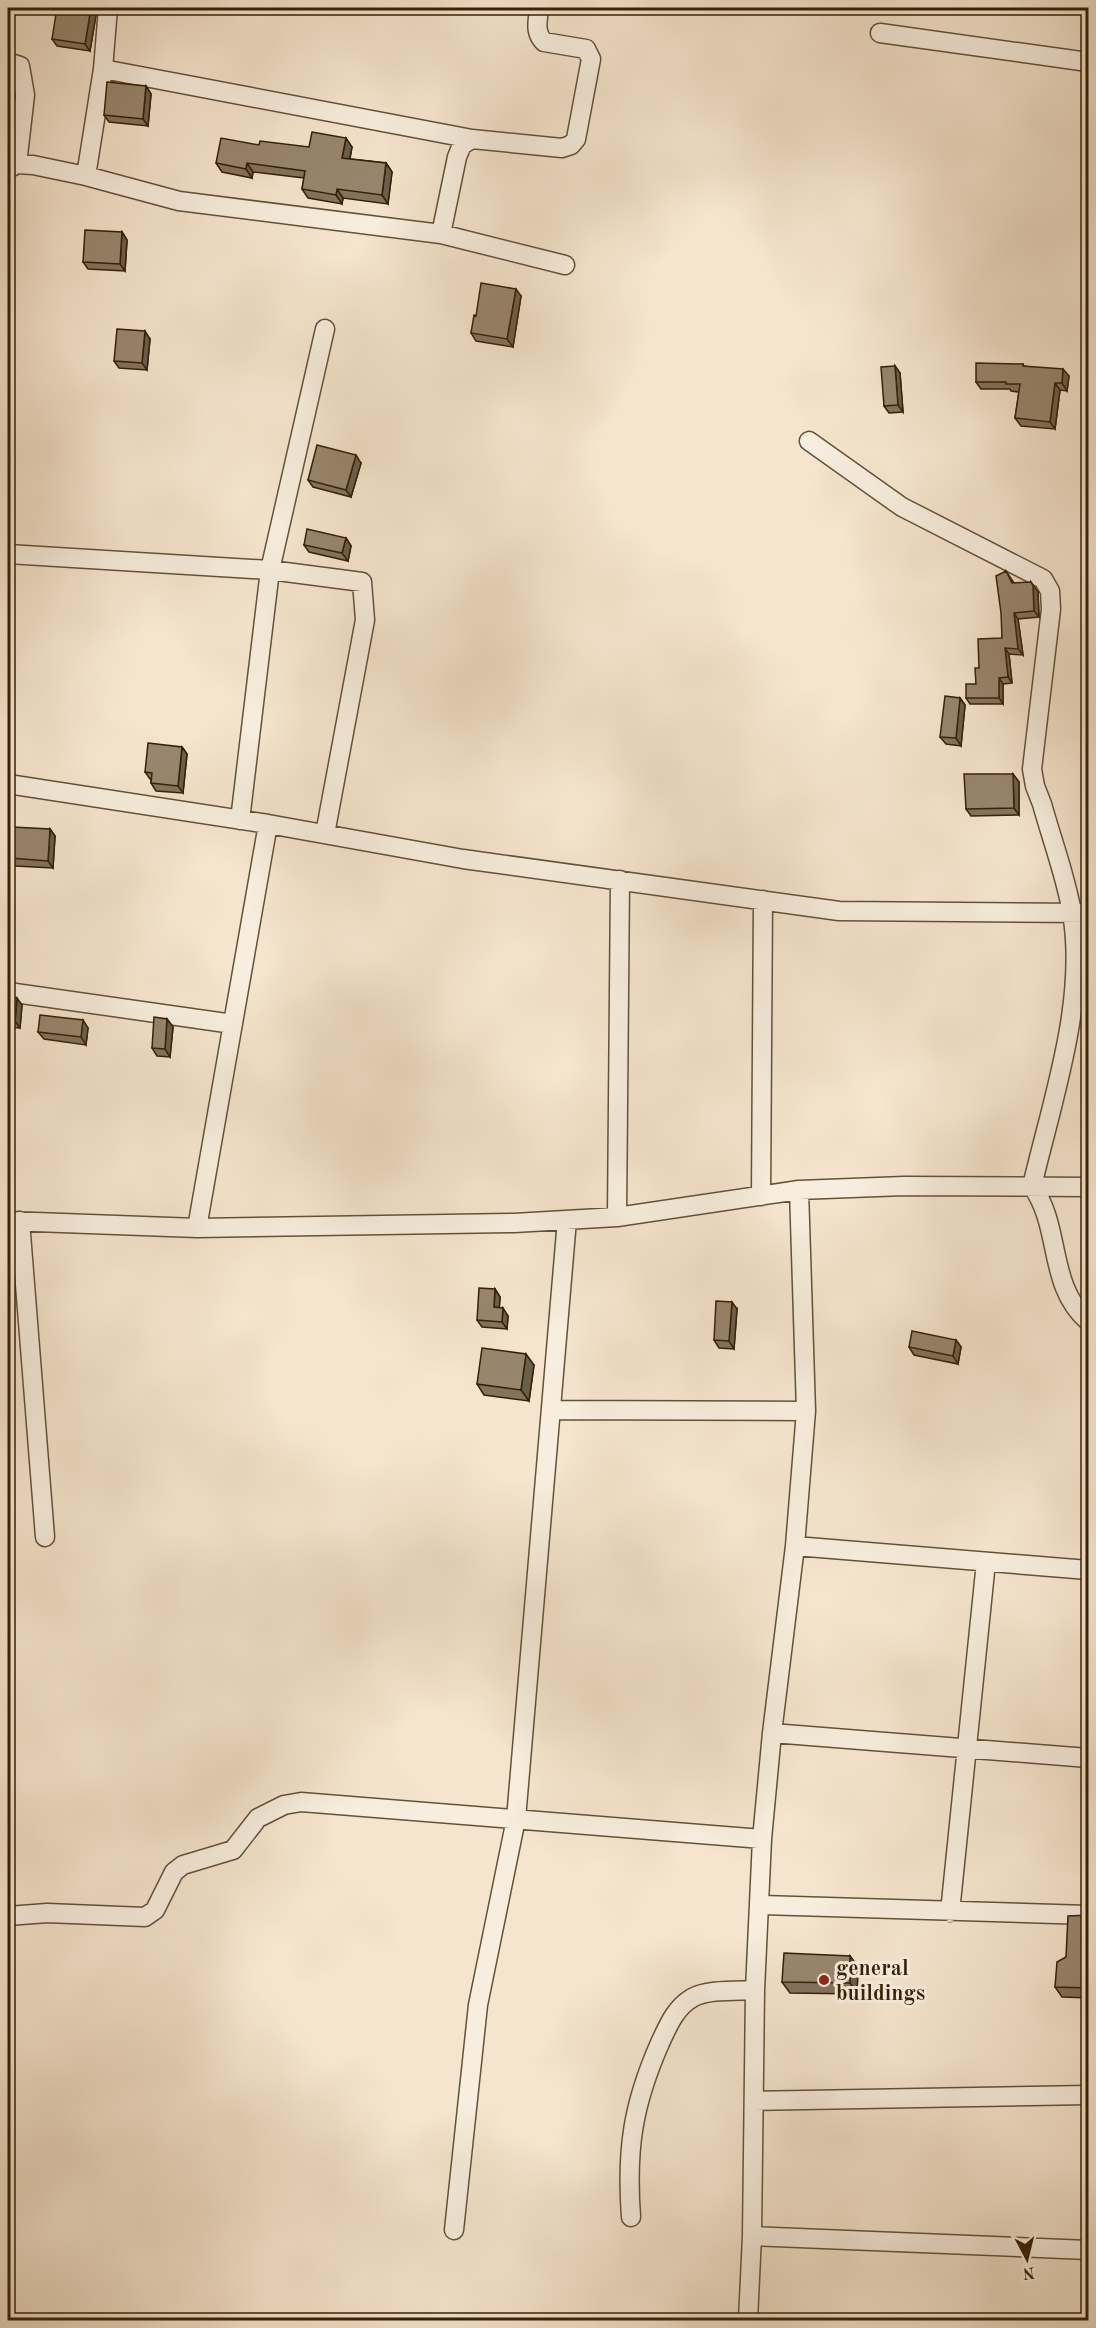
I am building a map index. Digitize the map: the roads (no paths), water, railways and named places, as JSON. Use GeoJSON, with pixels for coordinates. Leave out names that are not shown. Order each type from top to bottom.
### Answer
{"type":"FeatureCollection","features":[{"type":"Feature","properties":{"kind":"street"},"geometry":{"type":"LineString","coordinates":[[86,176],[103,69],[108,8]]}},
{"type":"Feature","properties":{"kind":"street"},"geometry":{"type":"LineString","coordinates":[[103,69],[472,139],[562,148],[571,145],[576,139],[591,59],[586,49],[544,42],[537,31],[539,8]]}},
{"type":"Feature","properties":{"kind":"street"},"geometry":{"type":"LineString","coordinates":[[880,33],[1089,62]]}},
{"type":"Feature","properties":{"kind":"street"},"geometry":{"type":"LineString","coordinates":[[8,62],[20,66],[25,95],[12,167],[33,165],[86,176],[179,201],[441,234],[565,265]]}},
{"type":"Feature","properties":{"kind":"street"},"geometry":{"type":"LineString","coordinates":[[441,234],[457,157],[462,146],[472,139]]}},
{"type":"Feature","properties":{"kind":"street"},"geometry":{"type":"LineString","coordinates":[[240,820],[270,570],[325,329]]}},
{"type":"Feature","properties":{"kind":"street"},"geometry":{"type":"LineString","coordinates":[[809,441],[902,507],[1043,579],[1050,591],[1051,609],[1032,769],[1035,786],[1080,913],[1075,998],[1032,1186],[1041,1198],[1064,1289],[1074,1306],[1089,1321]]}},
{"type":"Feature","properties":{"kind":"street"},"geometry":{"type":"LineString","coordinates":[[8,554],[270,570],[362,582],[366,620],[325,834]]}},
{"type":"Feature","properties":{"kind":"street"},"geometry":{"type":"LineString","coordinates":[[8,784],[268,824],[463,859],[839,910],[1080,913]]}},
{"type":"Feature","properties":{"kind":"street"},"geometry":{"type":"LineString","coordinates":[[197,1228],[268,824]]}},
{"type":"Feature","properties":{"kind":"street"},"geometry":{"type":"LineString","coordinates":[[617,1217],[620,880]]}},
{"type":"Feature","properties":{"kind":"street"},"geometry":{"type":"LineString","coordinates":[[761,1196],[763,900]]}},
{"type":"Feature","properties":{"kind":"street"},"geometry":{"type":"LineString","coordinates":[[8,992],[233,1024]]}},
{"type":"Feature","properties":{"kind":"street"},"geometry":{"type":"LineString","coordinates":[[45,1537],[14,1221],[197,1228],[514,1223],[617,1217],[799,1190],[904,1186],[1089,1187]]}},
{"type":"Feature","properties":{"kind":"street"},"geometry":{"type":"LineString","coordinates":[[748,2320],[752,2236],[755,1990],[762,1839],[772,1733],[795,1546],[806,1411],[799,1190]]}},
{"type":"Feature","properties":{"kind":"street"},"geometry":{"type":"LineString","coordinates":[[454,2230],[478,2005],[516,1819],[567,1220]]}},
{"type":"Feature","properties":{"kind":"street"},"geometry":{"type":"LineString","coordinates":[[551,1410],[806,1411]]}},
{"type":"Feature","properties":{"kind":"street"},"geometry":{"type":"LineString","coordinates":[[795,1546],[1089,1570]]}},
{"type":"Feature","properties":{"kind":"street"},"geometry":{"type":"LineString","coordinates":[[950,1912],[986,1562]]}},
{"type":"Feature","properties":{"kind":"street"},"geometry":{"type":"LineString","coordinates":[[772,1733],[1089,1758]]}},
{"type":"Feature","properties":{"kind":"street"},"geometry":{"type":"LineString","coordinates":[[8,1916],[47,1912],[145,1917],[155,1910],[174,1872],[183,1865],[233,1850],[258,1818],[284,1805],[301,1802],[762,1839]]}},
{"type":"Feature","properties":{"kind":"street"},"geometry":{"type":"LineString","coordinates":[[760,1905],[1089,1915]]}},
{"type":"Feature","properties":{"kind":"street"},"geometry":{"type":"LineString","coordinates":[[630,2217],[628,2185],[632,2123],[645,2077],[671,2018],[692,1998],[719,1992],[755,1990]]}},
{"type":"Feature","properties":{"kind":"street"},"geometry":{"type":"LineString","coordinates":[[754,2102],[1089,2095]]}},
{"type":"Feature","properties":{"kind":"street"},"geometry":{"type":"LineString","coordinates":[[752,2236],[1089,2250]]}},
{"type":"Feature","properties":{"kind":"place","name":"general buildings"},"geometry":{"type":"Point","coordinates":[824,1980]}}]}
